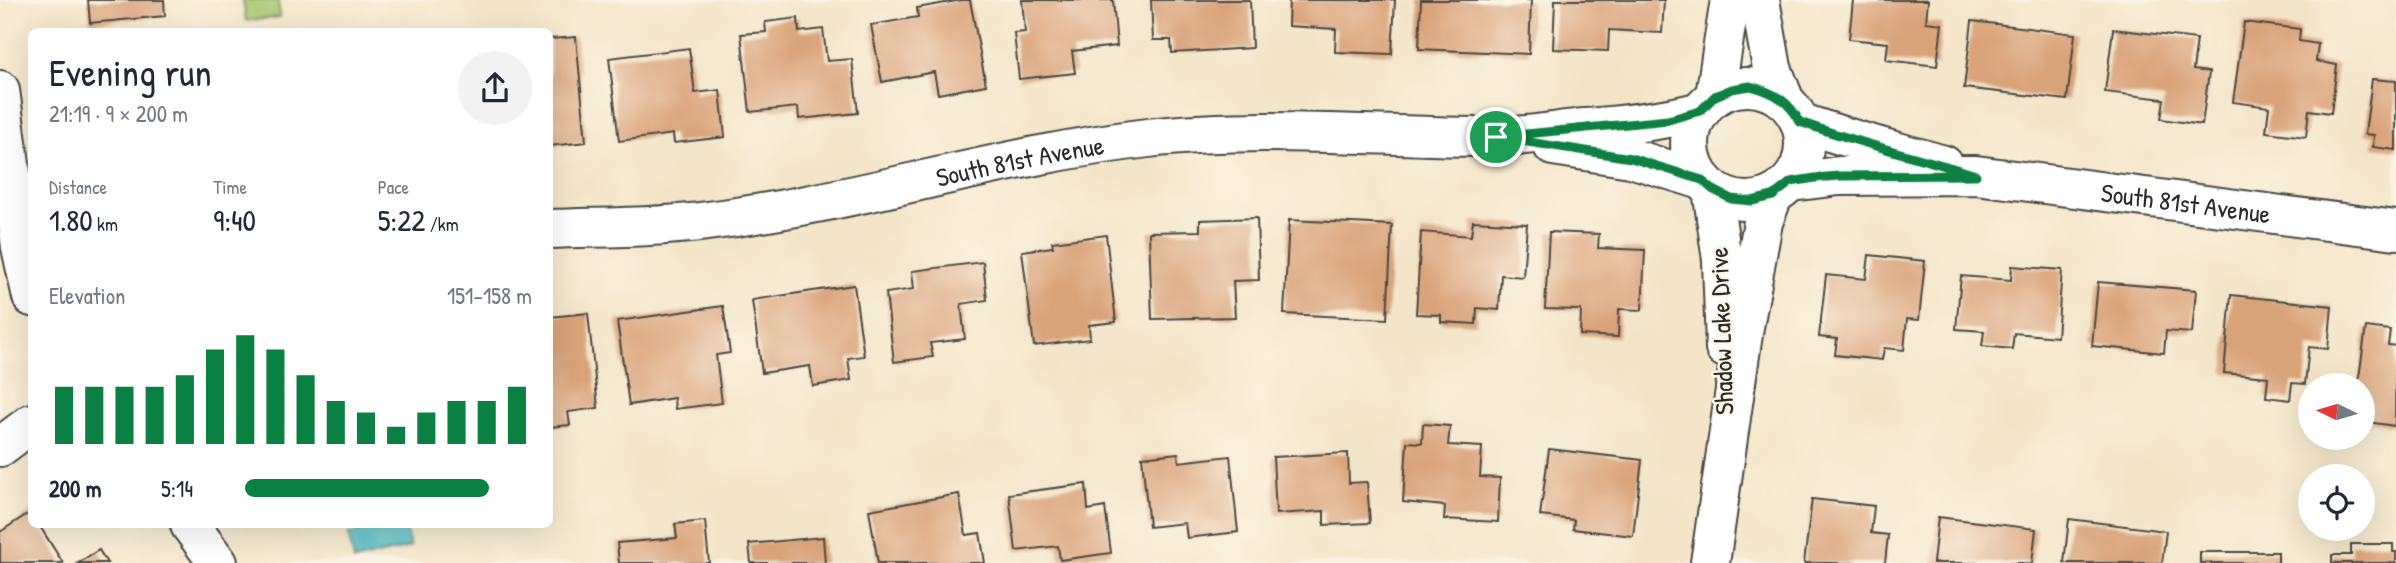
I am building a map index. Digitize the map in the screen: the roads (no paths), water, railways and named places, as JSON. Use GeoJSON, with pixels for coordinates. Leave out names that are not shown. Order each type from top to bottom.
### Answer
{"type":"FeatureCollection","features":[{"type":"Feature","properties":{"kind":"street"},"geometry":{"type":"LineString","coordinates":[[1730,0],[1708,103],[1692,127],[1690,145],[1693,164],[1707,184],[1731,199],[1752,201],[1782,189],[1801,164],[1805,143],[1772,68],[1760,0]]}},
{"type":"Feature","properties":{"kind":"street"},"geometry":{"type":"LineString","coordinates":[[1708,103],[1732,89],[1750,86],[1768,90],[1792,111]]}},
{"type":"Feature","properties":{"kind":"street"},"geometry":{"type":"LineString","coordinates":[[0,90],[20,247],[28,280]]}},
{"type":"Feature","properties":{"kind":"street","name":"South 81st Avenue"},"geometry":{"type":"LineString","coordinates":[[553,229],[708,221],[1088,147],[1149,138],[1265,132],[1496,137],[1668,120],[1708,103]]}},
{"type":"Feature","properties":{"kind":"street","name":"South 81st Avenue"},"geometry":{"type":"LineString","coordinates":[[1792,111],[1840,136],[1976,175]]}},
{"type":"Feature","properties":{"kind":"street","name":"South 81st Avenue"},"geometry":{"type":"LineString","coordinates":[[1496,137],[1631,158],[1707,184]]}},
{"type":"Feature","properties":{"kind":"street","name":"South 81st Avenue"},"geometry":{"type":"LineString","coordinates":[[1782,189],[1839,176],[1976,175],[2396,230]]}},
{"type":"Feature","properties":{"kind":"street","name":"Shadow Lake Drive"},"geometry":{"type":"LineString","coordinates":[[1707,184],[1722,260],[1725,338],[1724,473]]}},
{"type":"Feature","properties":{"kind":"street","name":"Shadow Lake Drive"},"geometry":{"type":"LineString","coordinates":[[1710,563],[1744,327],[1763,222],[1782,189]]}},
{"type":"Feature","properties":{"kind":"street"},"geometry":{"type":"LineString","coordinates":[[0,447],[28,426]]}},
{"type":"Feature","properties":{"kind":"street"},"geometry":{"type":"LineString","coordinates":[[192,528],[218,563]]}},
{"type":"Feature","properties":{"kind":"water"},"geometry":{"type":"Polygon","coordinates":[[[373,528],[406,528],[410,547],[354,561],[348,534],[373,528]]]}}]}
